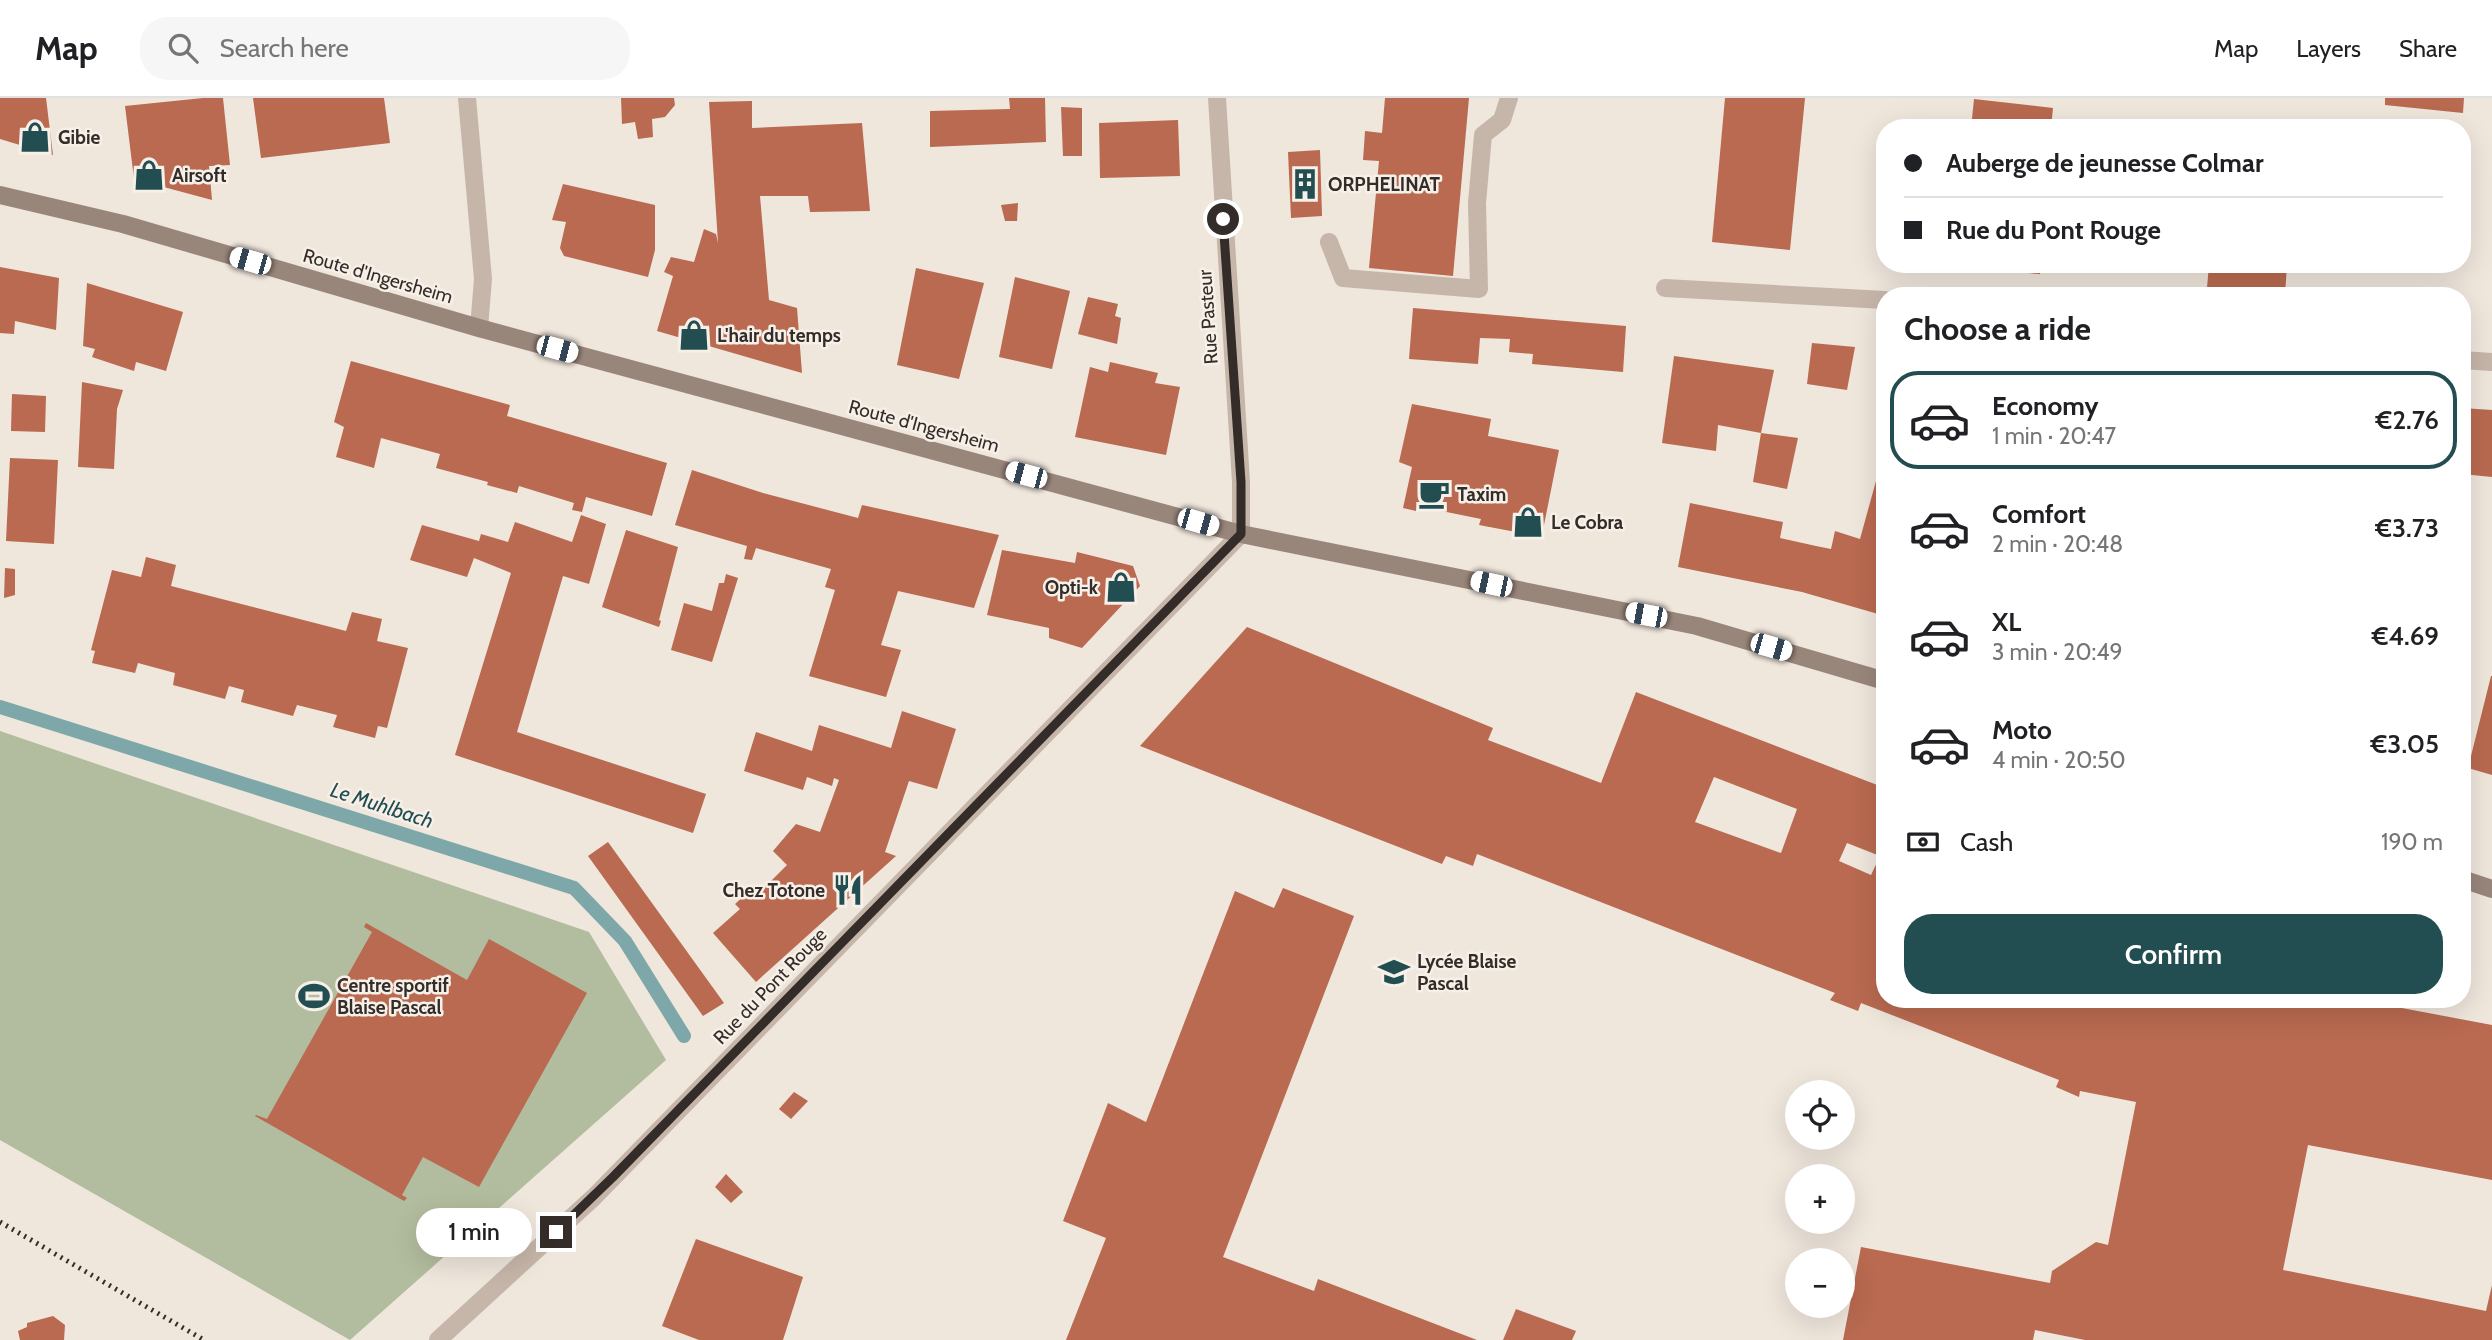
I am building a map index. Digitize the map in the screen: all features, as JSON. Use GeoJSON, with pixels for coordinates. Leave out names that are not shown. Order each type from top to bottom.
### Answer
{"type":"FeatureCollection","features":[{"type":"Feature","properties":{"kind":"main road","name":"Route d'Ingersheim"},"geometry":{"type":"LineString","coordinates":[[0,195],[123,225],[479,328],[1241,534],[1698,626],[1876,678]]}},
{"type":"Feature","properties":{"kind":"main road"},"geometry":{"type":"LineString","coordinates":[[2471,882],[2492,889]]}},
{"type":"Feature","properties":{"kind":"street"},"geometry":{"type":"LineString","coordinates":[[467,98],[483,279],[479,328]]}},
{"type":"Feature","properties":{"kind":"street","name":"Rue Pasteur"},"geometry":{"type":"LineString","coordinates":[[1217,98],[1241,482],[1241,534]]}},
{"type":"Feature","properties":{"kind":"street"},"geometry":{"type":"LineString","coordinates":[[1329,242],[1343,278],[1479,289],[1477,203],[1483,135],[1502,120],[1509,98]]}},
{"type":"Feature","properties":{"kind":"street"},"geometry":{"type":"LineString","coordinates":[[1665,288],[1876,300]]}},
{"type":"Feature","properties":{"kind":"street"},"geometry":{"type":"LineString","coordinates":[[2471,361],[2492,362]]}},
{"type":"Feature","properties":{"kind":"street","name":"Rue du Pont Rouge"},"geometry":{"type":"LineString","coordinates":[[438,1340],[594,1196],[1241,534]]}},
{"type":"Feature","properties":{"kind":"green space","name":"Centre sportif Blaise Pascal"},"geometry":{"type":"Polygon","coordinates":[[[0,731],[589,932],[666,1060],[350,1340],[0,1140],[0,731]]]}},
{"type":"Feature","properties":{"kind":"building"},"geometry":{"type":"Polygon","coordinates":[[[0,98],[46,98],[53,155],[0,139],[0,98]]]}},
{"type":"Feature","properties":{"kind":"building"},"geometry":{"type":"Polygon","coordinates":[[[223,98],[230,165],[209,166],[212,200],[134,179],[125,106],[223,98]]]}},
{"type":"Feature","properties":{"kind":"building"},"geometry":{"type":"Polygon","coordinates":[[[253,98],[384,98],[390,143],[261,158],[253,98]]]}},
{"type":"Feature","properties":{"kind":"building"},"geometry":{"type":"Polygon","coordinates":[[[621,98],[674,98],[675,105],[665,117],[652,119],[653,137],[638,139],[635,122],[622,124],[621,98]]]}},
{"type":"Feature","properties":{"kind":"building"},"geometry":{"type":"Polygon","coordinates":[[[1009,98],[1045,98],[1046,142],[930,147],[930,111],[1010,109],[1009,98]]]}},
{"type":"Feature","properties":{"kind":"building"},"geometry":{"type":"Polygon","coordinates":[[[1385,98],[1469,98],[1453,276],[1369,268],[1379,161],[1363,160],[1365,131],[1382,133],[1385,98]]]}},
{"type":"Feature","properties":{"kind":"building"},"geometry":{"type":"Polygon","coordinates":[[[1725,98],[1805,98],[1790,250],[1712,242],[1725,98]]]}},
{"type":"Feature","properties":{"kind":"building"},"geometry":{"type":"Polygon","coordinates":[[[2385,98],[2464,98],[2463,113],[2385,105],[2385,98]]]}},
{"type":"Feature","properties":{"kind":"building"},"geometry":{"type":"Polygon","coordinates":[[[1974,99],[2053,108],[2052,119],[1972,119],[1974,99]]]}},
{"type":"Feature","properties":{"kind":"building"},"geometry":{"type":"Polygon","coordinates":[[[752,101],[752,128],[862,123],[870,211],[810,212],[808,196],[760,196],[769,300],[797,308],[802,373],[657,331],[673,276],[664,272],[671,257],[694,262],[704,229],[716,234],[718,243],[709,102],[752,101]]]}},
{"type":"Feature","properties":{"kind":"building"},"geometry":{"type":"Polygon","coordinates":[[[1061,107],[1082,108],[1082,156],[1063,156],[1061,107]]]}},
{"type":"Feature","properties":{"kind":"building"},"geometry":{"type":"Polygon","coordinates":[[[1178,120],[1180,176],[1100,178],[1099,123],[1178,120]]]}},
{"type":"Feature","properties":{"kind":"building","name":"ORPHELINAT"},"geometry":{"type":"Polygon","coordinates":[[[1320,150],[1322,216],[1291,218],[1288,152],[1320,150]]]}},
{"type":"Feature","properties":{"kind":"building"},"geometry":{"type":"Polygon","coordinates":[[[563,184],[655,205],[655,250],[648,277],[564,256],[560,248],[566,222],[552,220],[563,184]]]}},
{"type":"Feature","properties":{"kind":"building"},"geometry":{"type":"Polygon","coordinates":[[[1018,203],[1017,221],[1005,221],[1001,205],[1018,203]]]}},
{"type":"Feature","properties":{"kind":"building"},"geometry":{"type":"Polygon","coordinates":[[[0,267],[59,278],[56,330],[15,321],[14,334],[0,333],[0,267]]]}},
{"type":"Feature","properties":{"kind":"building"},"geometry":{"type":"Polygon","coordinates":[[[916,268],[984,283],[959,379],[897,365],[916,268]]]}},
{"type":"Feature","properties":{"kind":"building"},"geometry":{"type":"Polygon","coordinates":[[[2208,273],[2286,273],[2286,287],[2207,287],[2208,273]]]}},
{"type":"Feature","properties":{"kind":"building"},"geometry":{"type":"Polygon","coordinates":[[[1015,277],[1070,291],[1052,369],[999,357],[1015,277]]]}},
{"type":"Feature","properties":{"kind":"building"},"geometry":{"type":"Polygon","coordinates":[[[87,283],[183,312],[166,371],[136,362],[134,371],[92,357],[95,349],[83,346],[87,283]]]}},
{"type":"Feature","properties":{"kind":"building"},"geometry":{"type":"Polygon","coordinates":[[[1088,297],[1118,304],[1115,316],[1121,318],[1117,344],[1078,334],[1088,297]]]}},
{"type":"Feature","properties":{"kind":"building"},"geometry":{"type":"Polygon","coordinates":[[[1413,308],[1626,326],[1623,372],[1532,364],[1533,354],[1509,352],[1510,339],[1480,338],[1478,364],[1409,359],[1413,308]]]}},
{"type":"Feature","properties":{"kind":"building"},"geometry":{"type":"Polygon","coordinates":[[[1812,343],[1855,347],[1847,390],[1807,384],[1812,343]]]}},
{"type":"Feature","properties":{"kind":"building"},"geometry":{"type":"Polygon","coordinates":[[[1674,356],[1774,370],[1761,433],[1718,425],[1716,451],[1662,443],[1674,356]]]}},
{"type":"Feature","properties":{"kind":"building"},"geometry":{"type":"Polygon","coordinates":[[[351,361],[510,405],[507,416],[667,463],[652,516],[586,497],[582,512],[572,510],[574,503],[519,486],[517,493],[436,468],[440,454],[381,438],[374,468],[336,457],[344,427],[334,422],[351,361]]]}},
{"type":"Feature","properties":{"kind":"building"},"geometry":{"type":"Polygon","coordinates":[[[1110,362],[1158,373],[1155,383],[1180,387],[1166,455],[1075,437],[1090,367],[1108,372],[1110,362]]]}},
{"type":"Feature","properties":{"kind":"building"},"geometry":{"type":"Polygon","coordinates":[[[82,382],[123,390],[117,409],[114,469],[78,467],[82,382]]]}},
{"type":"Feature","properties":{"kind":"building"},"geometry":{"type":"Polygon","coordinates":[[[12,394],[46,396],[45,432],[11,431],[12,394]]]}},
{"type":"Feature","properties":{"kind":"building"},"geometry":{"type":"Polygon","coordinates":[[[1412,404],[1491,419],[1488,436],[1559,450],[1542,535],[1518,528],[1516,532],[1479,525],[1481,519],[1417,506],[1416,511],[1403,508],[1412,467],[1399,462],[1412,404]]]}},
{"type":"Feature","properties":{"kind":"building"},"geometry":{"type":"Polygon","coordinates":[[[2471,409],[2492,410],[2492,477],[2471,475],[2471,409]]]}},
{"type":"Feature","properties":{"kind":"building"},"geometry":{"type":"Polygon","coordinates":[[[1761,433],[1798,438],[1787,489],[1753,482],[1761,433]]]}},
{"type":"Feature","properties":{"kind":"building"},"geometry":{"type":"Polygon","coordinates":[[[10,458],[58,460],[54,544],[6,541],[10,458]]]}},
{"type":"Feature","properties":{"kind":"building"},"geometry":{"type":"Polygon","coordinates":[[[692,470],[763,493],[858,518],[862,505],[999,535],[974,608],[898,591],[881,645],[901,650],[886,697],[809,676],[835,590],[825,587],[831,569],[756,548],[752,560],[744,559],[747,546],[675,525],[692,470]]]}},
{"type":"Feature","properties":{"kind":"building"},"geometry":{"type":"Polygon","coordinates":[[[1876,481],[1876,613],[1802,592],[1678,567],[1690,503],[1783,522],[1780,538],[1816,546],[1831,549],[1835,531],[1860,539],[1876,481]]]}},
{"type":"Feature","properties":{"kind":"building"},"geometry":{"type":"Polygon","coordinates":[[[581,515],[606,524],[589,584],[563,576],[517,732],[706,794],[693,833],[455,755],[511,573],[474,558],[467,577],[410,560],[422,525],[479,541],[481,534],[508,542],[515,522],[572,542],[581,515]]]}},
{"type":"Feature","properties":{"kind":"building"},"geometry":{"type":"Polygon","coordinates":[[[626,530],[678,547],[659,627],[602,607],[626,530]]]}},
{"type":"Feature","properties":{"kind":"building"},"geometry":{"type":"Polygon","coordinates":[[[1002,550],[1075,563],[1077,552],[1133,566],[1140,586],[1082,648],[1049,638],[1049,628],[987,615],[1002,550]]]}},
{"type":"Feature","properties":{"kind":"building"},"geometry":{"type":"Polygon","coordinates":[[[146,557],[176,565],[171,586],[346,631],[352,612],[382,619],[377,641],[408,648],[387,728],[378,726],[375,738],[333,727],[337,715],[297,705],[293,716],[241,702],[244,690],[229,686],[225,699],[173,685],[175,673],[138,663],[135,673],[92,663],[95,651],[91,650],[112,570],[141,577],[146,557]]]}},
{"type":"Feature","properties":{"kind":"building"},"geometry":{"type":"Polygon","coordinates":[[[5,568],[15,569],[15,595],[4,598],[5,568]]]}},
{"type":"Feature","properties":{"kind":"building"},"geometry":{"type":"Polygon","coordinates":[[[726,574],[738,578],[712,662],[671,650],[684,603],[712,611],[719,583],[724,583],[726,574]]]}},
{"type":"Feature","properties":{"kind":"building"},"geometry":{"type":"Polygon","coordinates":[[[1247,627],[1493,728],[1488,740],[1601,783],[1636,692],[1876,785],[1876,854],[1847,843],[1839,861],[1871,875],[1876,864],[1876,1008],[2402,1008],[2492,1025],[2492,1180],[2308,1145],[2283,1270],[2486,1311],[2492,1285],[2492,1340],[2085,1340],[2035,1330],[2033,1340],[1843,1340],[1847,1318],[1855,1318],[1855,1278],[1861,1247],[2050,1283],[2052,1271],[2096,1242],[2108,1245],[2136,1102],[2080,1091],[2079,1097],[2056,1087],[2059,1080],[1861,1003],[1858,1011],[1830,1000],[1835,993],[1477,854],[1473,866],[1446,856],[1442,864],[1140,746],[1247,627]],[[1714,777],[1695,822],[1781,853],[1797,809],[1714,777]]]}},
{"type":"Feature","properties":{"kind":"building"},"geometry":{"type":"Polygon","coordinates":[[[2492,676],[2492,775],[2471,769],[2471,756],[2492,676]]]}},
{"type":"Feature","properties":{"kind":"building"},"geometry":{"type":"Polygon","coordinates":[[[902,711],[956,729],[937,789],[909,781],[885,852],[896,856],[756,982],[713,933],[740,909],[735,904],[754,887],[759,893],[787,865],[773,851],[796,824],[820,832],[839,780],[834,778],[832,786],[807,777],[803,790],[744,771],[756,732],[812,751],[819,725],[891,748],[902,711]]]}},
{"type":"Feature","properties":{"kind":"building"},"geometry":{"type":"Polygon","coordinates":[[[608,842],[724,1003],[703,1016],[588,856],[608,842]]]}},
{"type":"Feature","properties":{"kind":"building"},"geometry":{"type":"Polygon","coordinates":[[[1283,888],[1354,916],[1223,1257],[1314,1291],[1318,1279],[1477,1340],[1066,1340],[1106,1238],[1063,1221],[1108,1103],[1146,1122],[1235,891],[1274,908],[1283,888]]]}},
{"type":"Feature","properties":{"kind":"building"},"geometry":{"type":"Polygon","coordinates":[[[366,923],[467,980],[489,939],[587,993],[479,1187],[423,1157],[402,1195],[407,1198],[404,1201],[255,1116],[267,1119],[372,932],[364,927],[366,923]]]}},
{"type":"Feature","properties":{"kind":"building"},"geometry":{"type":"Polygon","coordinates":[[[794,1092],[808,1101],[791,1119],[779,1109],[794,1092]]]}},
{"type":"Feature","properties":{"kind":"building"},"geometry":{"type":"Polygon","coordinates":[[[726,1174],[743,1192],[731,1203],[715,1187],[726,1174]]]}},
{"type":"Feature","properties":{"kind":"building"},"geometry":{"type":"Polygon","coordinates":[[[696,1239],[803,1277],[783,1340],[699,1340],[662,1326],[696,1239]]]}},
{"type":"Feature","properties":{"kind":"building"},"geometry":{"type":"Polygon","coordinates":[[[1516,1309],[1576,1331],[1572,1340],[1503,1340],[1516,1309]]]}},
{"type":"Feature","properties":{"kind":"building"},"geometry":{"type":"Polygon","coordinates":[[[53,1316],[65,1325],[64,1340],[20,1340],[18,1331],[27,1327],[27,1323],[53,1316]]]}},
{"type":"Feature","properties":{"kind":"waterway","name":"Le Muhlbach"},"geometry":{"type":"LineString","coordinates":[[0,707],[574,888],[625,941],[684,1036]]}},
{"type":"Feature","properties":{"kind":"railway"},"geometry":{"type":"LineString","coordinates":[[0,1222],[204,1340]]}},
{"type":"Feature","properties":{"kind":"place","name":"Gibie"},"geometry":{"type":"Point","coordinates":[35,137]}},
{"type":"Feature","properties":{"kind":"place","name":"Airsoft"},"geometry":{"type":"Point","coordinates":[149,175]}},
{"type":"Feature","properties":{"kind":"place","name":"ORPHELINAT"},"geometry":{"type":"Point","coordinates":[1305,184]}},
{"type":"Feature","properties":{"kind":"place","name":"L'hair du temps"},"geometry":{"type":"Point","coordinates":[694,335]}},
{"type":"Feature","properties":{"kind":"place","name":"Taxim"},"geometry":{"type":"Point","coordinates":[1434,494]}},
{"type":"Feature","properties":{"kind":"place","name":"Le Cobra"},"geometry":{"type":"Point","coordinates":[1528,522]}},
{"type":"Feature","properties":{"kind":"place","name":"Opti-k"},"geometry":{"type":"Point","coordinates":[1121,587]}},
{"type":"Feature","properties":{"kind":"place","name":"Chez Totone"},"geometry":{"type":"Point","coordinates":[848,890]}},
{"type":"Feature","properties":{"kind":"place","name":"Lycée Blaise Pascal"},"geometry":{"type":"Point","coordinates":[1394,972]}},
{"type":"Feature","properties":{"kind":"place","name":"Centre sportif Blaise Pascal"},"geometry":{"type":"Point","coordinates":[314,996]}},
{"type":"Feature","properties":{"kind":"route"},"geometry":{"type":"LineString","coordinates":[[556,1232],[613,1177],[1241,534],[1241,482],[1223,219]]}}]}
